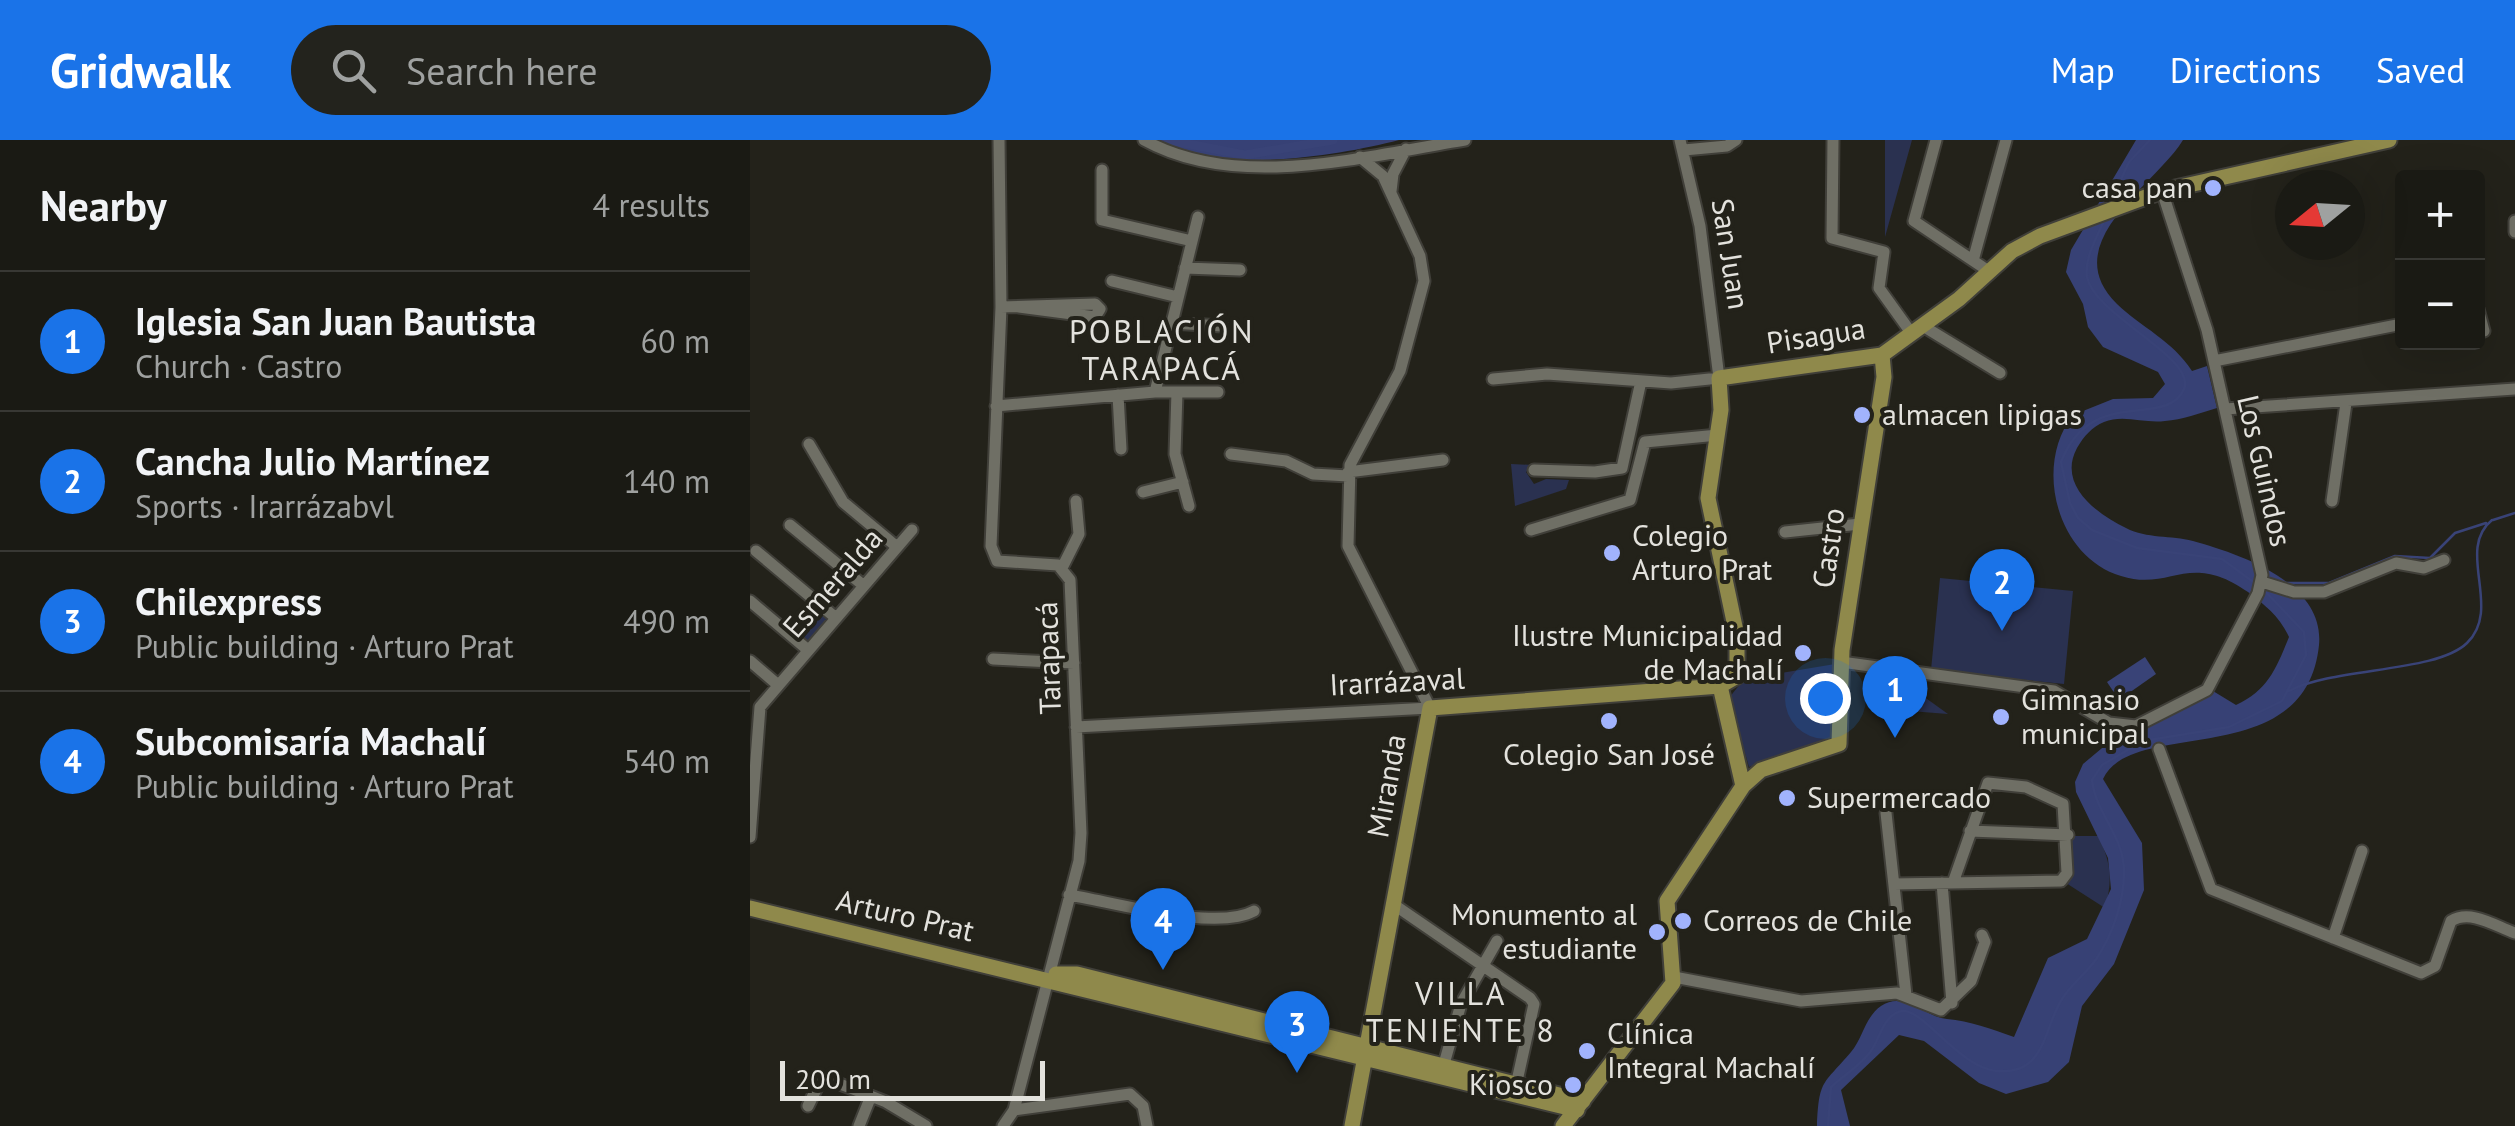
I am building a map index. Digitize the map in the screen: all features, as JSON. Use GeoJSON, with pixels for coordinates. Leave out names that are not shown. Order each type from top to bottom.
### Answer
{"type":"FeatureCollection","features":[{"type":"Feature","properties":{"kind":"main road","name":"Pisagua"},"geometry":{"type":"LineString","coordinates":[[1719,378],[1882,355],[2024,243],[2162,190],[2337,146],[2389,140]]}},
{"type":"Feature","properties":{"kind":"main road","name":"Castro"},"geometry":{"type":"LineString","coordinates":[[1743,786],[1760,770],[1836,748],[1841,740],[1841,662],[1884,377],[1882,355]]}},
{"type":"Feature","properties":{"kind":"main road"},"geometry":{"type":"LineString","coordinates":[[1563,1126],[1674,976],[1666,901],[1743,786],[1720,686],[1732,682],[1740,666],[1708,498],[1718,435],[1719,378]]}},
{"type":"Feature","properties":{"kind":"main road","name":"Irarrázaval"},"geometry":{"type":"LineString","coordinates":[[1430,708],[1720,686]]}},
{"type":"Feature","properties":{"kind":"main road","name":"Miranda"},"geometry":{"type":"LineString","coordinates":[[1352,1126],[1430,708]]}},
{"type":"Feature","properties":{"kind":"main road","name":"Arturo Prat"},"geometry":{"type":"LineString","coordinates":[[750,908],[1366,1050],[1580,1105]]}},
{"type":"Feature","properties":{"kind":"main road","name":"Arturo Prat"},"geometry":{"type":"LineString","coordinates":[[1366,1050],[1517,1081],[1580,1105]]}},
{"type":"Feature","properties":{"kind":"street","name":"Tarapacá"},"geometry":{"type":"LineString","coordinates":[[999,140],[1001,307],[993,555],[1002,562],[1062,568],[1072,589],[1080,845],[1009,1121]]}},
{"type":"Feature","properties":{"kind":"street"},"geometry":{"type":"LineString","coordinates":[[1144,140],[1167,152],[1201,161],[1262,167],[1465,140]]}},
{"type":"Feature","properties":{"kind":"street"},"geometry":{"type":"LineString","coordinates":[[1682,145],[1728,146],[1736,140]]}},
{"type":"Feature","properties":{"kind":"street"},"geometry":{"type":"LineString","coordinates":[[1832,140],[1832,238],[1884,252],[1879,288],[1918,330],[2000,373]]}},
{"type":"Feature","properties":{"kind":"street"},"geometry":{"type":"LineString","coordinates":[[1936,140],[1914,221],[1990,272]]}},
{"type":"Feature","properties":{"kind":"street"},"geometry":{"type":"LineString","coordinates":[[1974,258],[2006,140]]}},
{"type":"Feature","properties":{"kind":"street","name":"San Juan"},"geometry":{"type":"LineString","coordinates":[[1682,145],[1700,226],[1719,378]]}},
{"type":"Feature","properties":{"kind":"street"},"geometry":{"type":"LineString","coordinates":[[1391,198],[1392,174],[1406,150]]}},
{"type":"Feature","properties":{"kind":"street","name":"Miranda"},"geometry":{"type":"LineString","coordinates":[[1360,156],[1376,167],[1420,256],[1422,292],[1400,370],[1361,438],[1348,474],[1351,556],[1430,708]]}},
{"type":"Feature","properties":{"kind":"street"},"geometry":{"type":"LineString","coordinates":[[1102,170],[1102,220],[1192,242]]}},
{"type":"Feature","properties":{"kind":"street","name":"Los Guindos"},"geometry":{"type":"LineString","coordinates":[[1841,662],[2054,691],[2118,726],[2148,721],[2207,690],[2260,586],[2214,361],[2162,190]]}},
{"type":"Feature","properties":{"kind":"street"},"geometry":{"type":"LineString","coordinates":[[1155,392],[1198,217]]}},
{"type":"Feature","properties":{"kind":"street"},"geometry":{"type":"LineString","coordinates":[[1185,268],[1240,270]]}},
{"type":"Feature","properties":{"kind":"street"},"geometry":{"type":"LineString","coordinates":[[1112,282],[1178,297]]}},
{"type":"Feature","properties":{"kind":"street"},"geometry":{"type":"LineString","coordinates":[[1001,307],[1028,303],[1095,304],[1100,314],[1094,317],[1028,312],[1019,307]]}},
{"type":"Feature","properties":{"kind":"street"},"geometry":{"type":"LineString","coordinates":[[1171,324],[1222,326]]}},
{"type":"Feature","properties":{"kind":"street"},"geometry":{"type":"LineString","coordinates":[[2214,361],[2395,325]]}},
{"type":"Feature","properties":{"kind":"street","name":"Pisagua"},"geometry":{"type":"LineString","coordinates":[[1492,379],[1547,374],[1640,380],[1719,378]]}},
{"type":"Feature","properties":{"kind":"street"},"geometry":{"type":"LineString","coordinates":[[1534,470],[1595,472],[1622,468],[1640,380]]}},
{"type":"Feature","properties":{"kind":"street"},"geometry":{"type":"LineString","coordinates":[[2225,409],[2515,390]]}},
{"type":"Feature","properties":{"kind":"street"},"geometry":{"type":"LineString","coordinates":[[996,406],[1155,392],[1218,392]]}},
{"type":"Feature","properties":{"kind":"street"},"geometry":{"type":"LineString","coordinates":[[1177,392],[1175,454],[1189,506]]}},
{"type":"Feature","properties":{"kind":"street"},"geometry":{"type":"LineString","coordinates":[[1118,395],[1121,450]]}},
{"type":"Feature","properties":{"kind":"street"},"geometry":{"type":"LineString","coordinates":[[2332,500],[2346,403]]}},
{"type":"Feature","properties":{"kind":"street"},"geometry":{"type":"LineString","coordinates":[[1530,530],[1630,500],[1646,442],[1718,435]]}},
{"type":"Feature","properties":{"kind":"street"},"geometry":{"type":"LineString","coordinates":[[809,444],[843,502],[897,547]]}},
{"type":"Feature","properties":{"kind":"street"},"geometry":{"type":"LineString","coordinates":[[1231,454],[1286,462],[1313,474],[1348,474],[1443,460]]}},
{"type":"Feature","properties":{"kind":"street"},"geometry":{"type":"LineString","coordinates":[[1144,492],[1183,482]]}},
{"type":"Feature","properties":{"kind":"street"},"geometry":{"type":"LineString","coordinates":[[1062,568],[1080,534],[1076,501]]}},
{"type":"Feature","properties":{"kind":"street"},"geometry":{"type":"LineString","coordinates":[[790,524],[864,586]]}},
{"type":"Feature","properties":{"kind":"street"},"geometry":{"type":"LineString","coordinates":[[1785,532],[1860,524]]}},
{"type":"Feature","properties":{"kind":"street","name":"Esmeralda"},"geometry":{"type":"LineString","coordinates":[[750,837],[760,707],[912,530]]}},
{"type":"Feature","properties":{"kind":"street"},"geometry":{"type":"LineString","coordinates":[[756,551],[836,618]]}},
{"type":"Feature","properties":{"kind":"street"},"geometry":{"type":"LineString","coordinates":[[2260,586],[2324,592],[2396,563],[2424,568],[2444,560]]}},
{"type":"Feature","properties":{"kind":"street"},"geometry":{"type":"LineString","coordinates":[[750,601],[808,650]]}},
{"type":"Feature","properties":{"kind":"street"},"geometry":{"type":"LineString","coordinates":[[993,659],[1074,663]]}},
{"type":"Feature","properties":{"kind":"street"},"geometry":{"type":"LineString","coordinates":[[750,661],[778,685]]}},
{"type":"Feature","properties":{"kind":"street","name":"Irarrázaval"},"geometry":{"type":"LineString","coordinates":[[1076,727],[1430,708]]}},
{"type":"Feature","properties":{"kind":"street"},"geometry":{"type":"LineString","coordinates":[[2159,749],[2211,889],[2421,974],[2434,966],[2451,921],[2458,917],[2466,915],[2515,934]]}},
{"type":"Feature","properties":{"kind":"street"},"geometry":{"type":"LineString","coordinates":[[1894,884],[1948,882],[2055,883],[2065,878],[2068,835],[2061,801],[2026,787],[1992,782],[1986,786],[1948,882],[1952,1003]]}},
{"type":"Feature","properties":{"kind":"street"},"geometry":{"type":"LineString","coordinates":[[1886,812],[1906,994]]}},
{"type":"Feature","properties":{"kind":"street"},"geometry":{"type":"LineString","coordinates":[[1970,831],[2068,835]]}},
{"type":"Feature","properties":{"kind":"street"},"geometry":{"type":"LineString","coordinates":[[2333,938],[2362,851]]}},
{"type":"Feature","properties":{"kind":"street"},"geometry":{"type":"LineString","coordinates":[[1069,895],[1215,918],[1243,917],[1254,911]]}},
{"type":"Feature","properties":{"kind":"street"},"geometry":{"type":"LineString","coordinates":[[1393,904],[1525,992],[1534,1004],[1517,1081]]}},
{"type":"Feature","properties":{"kind":"street"},"geometry":{"type":"LineString","coordinates":[[1674,976],[1802,1001],[1906,994],[1940,1010],[1952,1003],[1971,981],[1985,942],[1982,935]]}},
{"type":"Feature","properties":{"kind":"street"},"geometry":{"type":"LineString","coordinates":[[1444,1064],[1461,1004],[1496,941]]}},
{"type":"Feature","properties":{"kind":"street"},"geometry":{"type":"LineString","coordinates":[[808,1106],[822,1077],[871,1096],[923,1125]]}},
{"type":"Feature","properties":{"kind":"street"},"geometry":{"type":"LineString","coordinates":[[1009,1121],[1130,1094],[1143,1106],[1146,1126]]}},
{"type":"Feature","properties":{"kind":"street"},"geometry":{"type":"LineString","coordinates":[[858,1126],[871,1096]]}},
{"type":"Feature","properties":{"kind":"shaded area"},"geometry":{"type":"Polygon","coordinates":[[[1155,140],[1399,140],[1309,157],[1241,160],[1180,151],[1155,140]]]}},
{"type":"Feature","properties":{"kind":"shaded area"},"geometry":{"type":"Polygon","coordinates":[[[1885,140],[1912,140],[1885,237],[1885,140]]]}},
{"type":"Feature","properties":{"kind":"shaded area"},"geometry":{"type":"Polygon","coordinates":[[[2136,140],[2183,140],[2116,216],[2103,237],[2097,259],[2101,281],[2117,304],[2166,343],[2192,371],[2207,366],[2217,408],[2157,422],[2104,422],[2089,432],[2077,448],[2072,474],[2092,506],[2126,528],[2193,541],[2233,554],[2276,574],[2294,588],[2317,623],[2319,645],[2307,685],[2284,712],[2253,727],[2147,750],[2120,760],[2103,779],[2142,843],[2144,890],[2114,964],[2082,1006],[2069,1062],[2048,1082],[2006,1094],[1979,1083],[1924,1041],[1899,1035],[1841,1090],[1850,1126],[1817,1126],[1824,1084],[1881,1006],[1898,1001],[1939,1017],[2014,1037],[2048,958],[2087,939],[2111,889],[2108,858],[2076,792],[2075,782],[2083,764],[2120,733],[2139,731],[2213,691],[2236,705],[2247,699],[2270,677],[2289,637],[2266,607],[2227,580],[2195,573],[2138,580],[2099,566],[2081,550],[2058,508],[2055,459],[2061,436],[2073,415],[2113,399],[2153,398],[2165,384],[2158,372],[2103,347],[2088,327],[2083,304],[2066,272],[2071,250],[2136,140]]]}},
{"type":"Feature","properties":{"kind":"shaded area"},"geometry":{"type":"Polygon","coordinates":[[[1511,464],[1534,465],[1526,472],[1534,484],[1546,479],[1569,480],[1566,489],[1515,506],[1511,464]]]}},
{"type":"Feature","properties":{"kind":"shaded area"},"geometry":{"type":"Polygon","coordinates":[[[1940,578],[2073,591],[2064,684],[1931,670],[1940,578]]]}},
{"type":"Feature","properties":{"kind":"shaded area"},"geometry":{"type":"Polygon","coordinates":[[[809,600],[831,618],[809,643],[788,624],[809,600]]]}},
{"type":"Feature","properties":{"kind":"shaded area"},"geometry":{"type":"Polygon","coordinates":[[[2145,657],[2156,674],[2119,700],[2107,682],[2145,657]]]}},
{"type":"Feature","properties":{"kind":"shaded area"},"geometry":{"type":"Polygon","coordinates":[[[1835,664],[1837,737],[1749,767],[1729,698],[1744,679],[1835,664]]]}},
{"type":"Feature","properties":{"kind":"shaded area"},"geometry":{"type":"Polygon","coordinates":[[[1900,679],[1913,680],[1916,691],[1948,714],[1897,710],[1900,679]]]}},
{"type":"Feature","properties":{"kind":"shaded area"},"geometry":{"type":"Polygon","coordinates":[[[2072,836],[2098,836],[2109,871],[2105,908],[2066,883],[2071,873],[2072,836]]]}},
{"type":"Feature","properties":{"kind":"waterway"},"geometry":{"type":"LineString","coordinates":[[1168,140],[1245,155],[1333,140]]}},
{"type":"Feature","properties":{"kind":"waterway"},"geometry":{"type":"LineString","coordinates":[[2111,201],[2129,162],[2150,140]]}},
{"type":"Feature","properties":{"kind":"waterway"},"geometry":{"type":"LineString","coordinates":[[2105,218],[2090,254],[2087,277],[2107,307],[2175,364],[2184,377],[2184,389],[2175,401],[2161,407],[2108,415],[2090,423],[2074,438],[2061,462],[2070,503],[2078,518],[2092,530],[2137,548],[2222,559],[2256,584]]}},
{"type":"Feature","properties":{"kind":"waterway"},"geometry":{"type":"LineString","coordinates":[[2493,520],[2515,513]]}},
{"type":"Feature","properties":{"kind":"waterway"},"geometry":{"type":"LineString","coordinates":[[2289,691],[2331,678],[2432,660],[2467,643],[2477,629],[2481,613],[2478,547],[2482,532],[2492,520]]}},
{"type":"Feature","properties":{"kind":"waterway"},"geometry":{"type":"LineString","coordinates":[[2284,583],[2329,583],[2395,556],[2430,558],[2455,533],[2486,523]]}},
{"type":"Feature","properties":{"kind":"waterway"},"geometry":{"type":"LineString","coordinates":[[1828,1126],[1831,1087],[1867,1056],[1891,1016],[1903,1011],[1921,1019],[1956,1050],[1983,1067],[2013,1070],[2034,1058],[2062,999],[2103,948],[2122,895],[2120,847],[2092,780],[2102,765],[2143,741],[2229,727],[2282,701],[2306,655],[2304,632],[2263,589]]}},
{"type":"Feature","properties":{"kind":"place","name":"casa pan"},"geometry":{"type":"Point","coordinates":[2213,188]}},
{"type":"Feature","properties":{"kind":"place","name":"almacen lipigas"},"geometry":{"type":"Point","coordinates":[1862,415]}},
{"type":"Feature","properties":{"kind":"place","name":"Colegio Arturo Prat"},"geometry":{"type":"Point","coordinates":[1612,553]}},
{"type":"Feature","properties":{"kind":"place","name":"Cancha Julio Martínez"},"geometry":{"type":"Point","coordinates":[2002,631]}},
{"type":"Feature","properties":{"kind":"place","name":"Ilustre Municipalidad de Machalí"},"geometry":{"type":"Point","coordinates":[1803,653]}},
{"type":"Feature","properties":{"kind":"place","name":"Gimnasio municipal"},"geometry":{"type":"Point","coordinates":[2001,717]}},
{"type":"Feature","properties":{"kind":"place","name":"Colegio San José"},"geometry":{"type":"Point","coordinates":[1609,721]}},
{"type":"Feature","properties":{"kind":"place","name":"Iglesia San Juan Bautista"},"geometry":{"type":"Point","coordinates":[1895,738]}},
{"type":"Feature","properties":{"kind":"place","name":"Supermercado"},"geometry":{"type":"Point","coordinates":[1787,798]}},
{"type":"Feature","properties":{"kind":"place","name":"Correos de Chile"},"geometry":{"type":"Point","coordinates":[1683,921]}},
{"type":"Feature","properties":{"kind":"place","name":"Monumento al estudiante"},"geometry":{"type":"Point","coordinates":[1657,932]}},
{"type":"Feature","properties":{"kind":"place","name":"Subcomisaría Machalí"},"geometry":{"type":"Point","coordinates":[1163,970]}},
{"type":"Feature","properties":{"kind":"place","name":"Clínica Integral Machalí"},"geometry":{"type":"Point","coordinates":[1587,1051]}},
{"type":"Feature","properties":{"kind":"place","name":"Chilexpress"},"geometry":{"type":"Point","coordinates":[1297,1073]}},
{"type":"Feature","properties":{"kind":"place","name":"Kiosco"},"geometry":{"type":"Point","coordinates":[1573,1085]}},
{"type":"Feature","properties":{"kind":"district","name":"POBLACIÓN TARAPACÁ"},"geometry":{"type":"Point","coordinates":[1162,350]}},
{"type":"Feature","properties":{"kind":"district","name":"VILLA TENIENTE 8"},"geometry":{"type":"Point","coordinates":[1461,1012]}}]}
